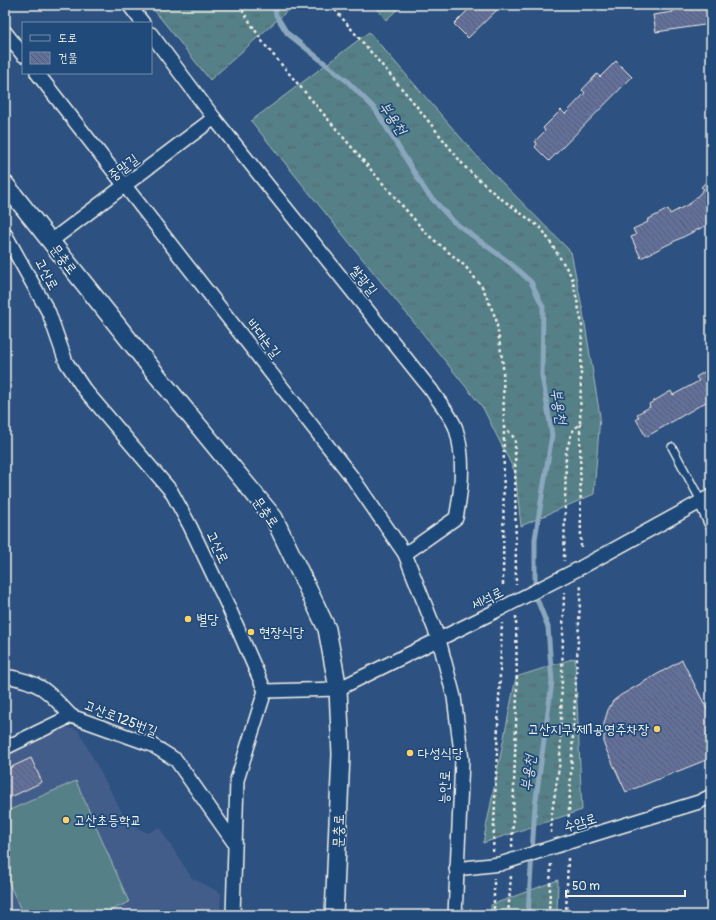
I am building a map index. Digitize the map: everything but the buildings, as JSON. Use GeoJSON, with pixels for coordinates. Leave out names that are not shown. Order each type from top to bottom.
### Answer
{"type":"FeatureCollection","features":[{"type":"Feature","properties":{"kind":"street"},"geometry":{"type":"LineString","coordinates":[[129,5],[142,22]]}},
{"type":"Feature","properties":{"kind":"street"},"geometry":{"type":"LineString","coordinates":[[5,32],[22,54]]}},
{"type":"Feature","properties":{"kind":"street","name":"쌀광길"},"geometry":{"type":"LineString","coordinates":[[152,35],[214,118],[432,391],[456,428],[460,454],[462,489],[456,518],[405,554]]}},
{"type":"Feature","properties":{"kind":"street","name":"바대논길"},"geometry":{"type":"LineString","coordinates":[[38,74],[352,477],[405,554],[439,640]]}},
{"type":"Feature","properties":{"kind":"street","name":"중말길"},"geometry":{"type":"LineString","coordinates":[[51,241],[214,118]]}},
{"type":"Feature","properties":{"kind":"street","name":"문충로"},"geometry":{"type":"LineString","coordinates":[[5,184],[160,379],[274,518],[327,629],[338,689],[341,754],[334,915]]}},
{"type":"Feature","properties":{"kind":"street","name":"고산로"},"geometry":{"type":"LineString","coordinates":[[5,234],[49,313],[66,362],[80,384],[171,491],[190,526],[228,606],[266,691]]}},
{"type":"Feature","properties":{"kind":"street"},"geometry":{"type":"LineString","coordinates":[[706,499],[711,523]]}},
{"type":"Feature","properties":{"kind":"street","name":"세석로"},"geometry":{"type":"LineString","coordinates":[[266,691],[338,689],[439,640],[582,567],[706,499]]}},
{"type":"Feature","properties":{"kind":"street","name":"능안로"},"geometry":{"type":"LineString","coordinates":[[439,640],[454,697],[462,760],[455,915]]}},
{"type":"Feature","properties":{"kind":"street"},"geometry":{"type":"LineString","coordinates":[[5,676],[28,680],[47,691],[71,716]]}},
{"type":"Feature","properties":{"kind":"street"},"geometry":{"type":"LineString","coordinates":[[233,915],[238,780],[266,691]]}},
{"type":"Feature","properties":{"kind":"street","name":"고산로125번길"},"geometry":{"type":"LineString","coordinates":[[5,748],[71,716],[152,745],[176,760],[235,844]]}},
{"type":"Feature","properties":{"kind":"street","name":"수암로"},"geometry":{"type":"LineString","coordinates":[[456,869],[500,864],[569,841],[699,802],[711,796]]}},
{"type":"Feature","properties":{"kind":"lane"},"geometry":{"type":"LineString","coordinates":[[672,447],[706,499]]}},
{"type":"Feature","properties":{"kind":"path"},"geometry":{"type":"LineString","coordinates":[[331,5],[414,103],[465,167],[495,194],[542,229],[572,277],[582,324],[580,423],[581,547]]}},
{"type":"Feature","properties":{"kind":"path"},"geometry":{"type":"LineString","coordinates":[[564,564],[566,452],[572,432],[580,423]]}},
{"type":"Feature","properties":{"kind":"path"},"geometry":{"type":"LineString","coordinates":[[503,585],[504,426]]}},
{"type":"Feature","properties":{"kind":"path"},"geometry":{"type":"LineString","coordinates":[[566,915],[581,581]]}},
{"type":"Feature","properties":{"kind":"path"},"geometry":{"type":"LineString","coordinates":[[551,836],[552,812],[560,761],[564,588]]}},
{"type":"Feature","properties":{"kind":"path"},"geometry":{"type":"LineString","coordinates":[[494,852],[502,622]]}},
{"type":"Feature","properties":{"kind":"path"},"geometry":{"type":"LineString","coordinates":[[549,915],[551,860]]}},
{"type":"Feature","properties":{"kind":"path"},"geometry":{"type":"LineString","coordinates":[[494,877],[494,915]]}},
{"type":"Feature","properties":{"kind":"shaded area","name":"고산초등학교"},"geometry":{"type":"Polygon","coordinates":[[[58,726],[78,730],[124,816],[132,825],[148,833],[159,827],[192,878],[221,893],[220,915],[5,915],[5,753],[58,726]]]}},
{"type":"Feature","properties":{"kind":"green space"},"geometry":{"type":"Polygon","coordinates":[[[150,5],[294,5],[210,80],[150,5]]]}},
{"type":"Feature","properties":{"kind":"green space"},"geometry":{"type":"Polygon","coordinates":[[[374,5],[402,5],[386,20],[374,5]]]}},
{"type":"Feature","properties":{"kind":"green space"},"geometry":{"type":"Polygon","coordinates":[[[369,32],[482,162],[571,252],[583,312],[600,416],[594,494],[521,526],[515,472],[483,408],[251,121],[369,32]]]}},
{"type":"Feature","properties":{"kind":"green space"},"geometry":{"type":"Polygon","coordinates":[[[575,658],[582,810],[483,843],[516,677],[575,658]]]}},
{"type":"Feature","properties":{"kind":"green space"},"geometry":{"type":"Polygon","coordinates":[[[76,781],[129,902],[101,915],[23,915],[5,874],[5,812],[76,781]]]}},
{"type":"Feature","properties":{"kind":"green space"},"geometry":{"type":"Polygon","coordinates":[[[558,880],[557,915],[491,915],[491,905],[558,880]]]}},
{"type":"Feature","properties":{"kind":"waterway","name":"부용천"},"geometry":{"type":"LineString","coordinates":[[274,5],[276,15],[287,33],[347,81],[375,109],[427,193],[454,222],[510,263],[531,282],[543,307],[542,375],[552,435],[535,539],[535,594],[548,627],[552,682],[535,806],[528,915]]}},
{"type":"Feature","properties":{"kind":"place","name":"별당"},"geometry":{"type":"Point","coordinates":[188,619]}},
{"type":"Feature","properties":{"kind":"place","name":"현장식당"},"geometry":{"type":"Point","coordinates":[251,632]}},
{"type":"Feature","properties":{"kind":"place","name":"고산지구 제1공영주차장"},"geometry":{"type":"Point","coordinates":[657,729]}},
{"type":"Feature","properties":{"kind":"place","name":"다성식당"},"geometry":{"type":"Point","coordinates":[410,753]}},
{"type":"Feature","properties":{"kind":"place","name":"고산초등학교"},"geometry":{"type":"Point","coordinates":[66,820]}}]}
